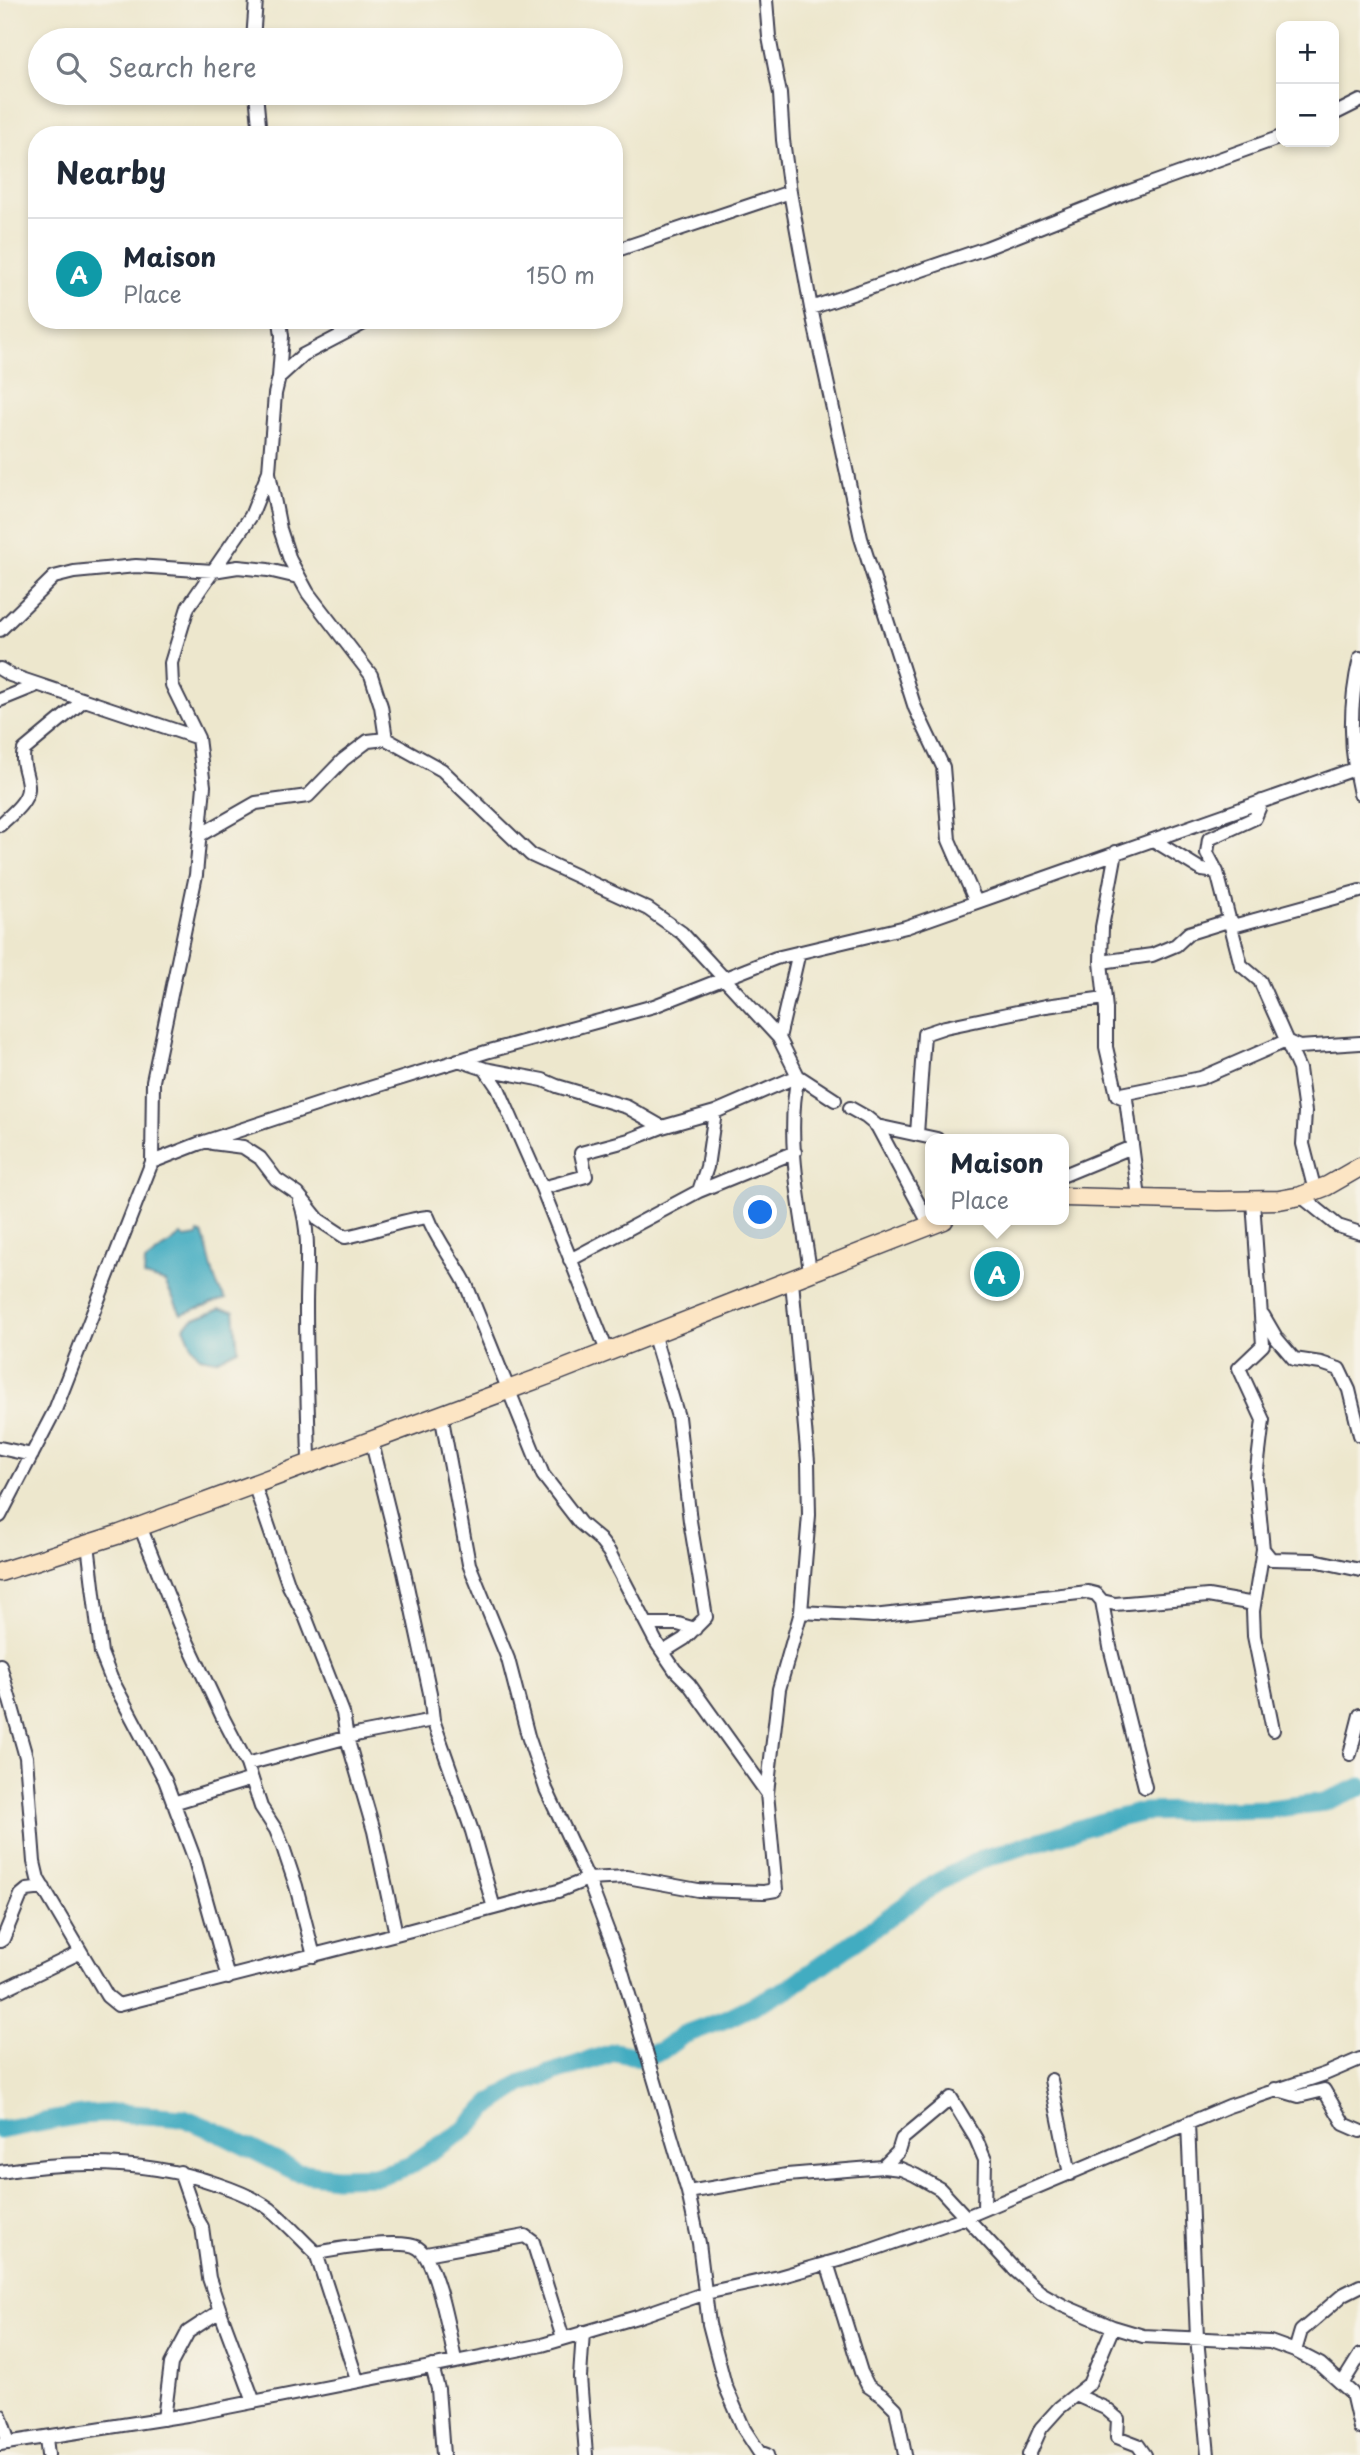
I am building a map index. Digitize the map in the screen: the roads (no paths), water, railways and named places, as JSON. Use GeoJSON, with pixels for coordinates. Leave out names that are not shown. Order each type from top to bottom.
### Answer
{"type":"FeatureCollection","features":[{"type":"Feature","properties":{"kind":"street"},"geometry":{"type":"LineString","coordinates":[[254,28],[256,0]]}},
{"type":"Feature","properties":{"kind":"street"},"geometry":{"type":"LineString","coordinates":[[766,0],[769,37],[780,94],[790,192],[811,308],[861,538],[915,708],[943,766],[949,840],[976,902]]}},
{"type":"Feature","properties":{"kind":"street"},"geometry":{"type":"LineString","coordinates":[[1339,112],[1360,102]]}},
{"type":"Feature","properties":{"kind":"street"},"geometry":{"type":"LineString","coordinates":[[257,105],[259,126]]}},
{"type":"Feature","properties":{"kind":"street"},"geometry":{"type":"LineString","coordinates":[[811,308],[986,248],[1125,193],[1276,139]]}},
{"type":"Feature","properties":{"kind":"street"},"geometry":{"type":"LineString","coordinates":[[623,248],[790,192]]}},
{"type":"Feature","properties":{"kind":"street"},"geometry":{"type":"LineString","coordinates":[[281,329],[279,377],[273,410],[269,471],[280,529],[298,577],[371,675],[381,706],[386,739]]}},
{"type":"Feature","properties":{"kind":"street"},"geometry":{"type":"LineString","coordinates":[[279,377],[303,355],[352,329]]}},
{"type":"Feature","properties":{"kind":"street"},"geometry":{"type":"LineString","coordinates":[[0,1516],[55,1410],[152,1162],[153,1081],[196,875],[204,786],[198,738],[172,685],[171,663],[188,607],[251,516],[269,471]]}},
{"type":"Feature","properties":{"kind":"street"},"geometry":{"type":"LineString","coordinates":[[0,630],[54,577],[64,575],[136,566],[213,571],[238,567],[253,568],[298,577]]}},
{"type":"Feature","properties":{"kind":"street"},"geometry":{"type":"LineString","coordinates":[[1360,658],[1351,706],[1360,794]]}},
{"type":"Feature","properties":{"kind":"street"},"geometry":{"type":"LineString","coordinates":[[0,669],[10,676],[198,738]]}},
{"type":"Feature","properties":{"kind":"street"},"geometry":{"type":"LineString","coordinates":[[0,700],[37,685]]}},
{"type":"Feature","properties":{"kind":"street"},"geometry":{"type":"LineString","coordinates":[[0,825],[25,798],[28,789],[22,759],[24,750],[84,700]]}},
{"type":"Feature","properties":{"kind":"street"},"geometry":{"type":"LineString","coordinates":[[200,835],[256,803],[308,796],[343,760],[368,741],[386,739],[442,770],[531,855],[648,909],[682,933],[779,1038],[798,1076],[835,1100]]}},
{"type":"Feature","properties":{"kind":"street"},"geometry":{"type":"LineString","coordinates":[[152,1162],[201,1143],[458,1060],[654,1006],[776,958],[906,927],[1357,768]]}},
{"type":"Feature","properties":{"kind":"street"},"geometry":{"type":"LineString","coordinates":[[1262,801],[1255,818],[1209,839],[1207,853],[1217,872],[1241,965],[1260,981],[1299,1069],[1306,1112],[1303,1144],[1308,1193],[1338,1226],[1360,1233]]}},
{"type":"Feature","properties":{"kind":"street"},"geometry":{"type":"LineString","coordinates":[[1153,839],[1202,870],[1217,872]]}},
{"type":"Feature","properties":{"kind":"street"},"geometry":{"type":"LineString","coordinates":[[1116,852],[1102,927],[1101,962],[1106,1047],[1117,1095]]}},
{"type":"Feature","properties":{"kind":"street"},"geometry":{"type":"LineString","coordinates":[[1101,962],[1152,955],[1176,945],[1189,933],[1360,891]]}},
{"type":"Feature","properties":{"kind":"street"},"geometry":{"type":"LineString","coordinates":[[779,1038],[800,953]]}},
{"type":"Feature","properties":{"kind":"street"},"geometry":{"type":"LineString","coordinates":[[917,1134],[923,1038],[927,1032],[1046,1006],[1105,998]]}},
{"type":"Feature","properties":{"kind":"street"},"geometry":{"type":"LineString","coordinates":[[1286,1041],[1298,1047],[1360,1043]]}},
{"type":"Feature","properties":{"kind":"street"},"geometry":{"type":"LineString","coordinates":[[1117,1095],[1201,1078],[1286,1041]]}},
{"type":"Feature","properties":{"kind":"street"},"geometry":{"type":"LineString","coordinates":[[458,1060],[485,1069],[543,1080],[626,1107],[662,1127]]}},
{"type":"Feature","properties":{"kind":"street"},"geometry":{"type":"LineString","coordinates":[[485,1069],[498,1088],[542,1188],[607,1351]]}},
{"type":"Feature","properties":{"kind":"street"},"geometry":{"type":"LineString","coordinates":[[542,1188],[586,1176],[581,1153],[715,1112],[798,1076]]}},
{"type":"Feature","properties":{"kind":"street"},"geometry":{"type":"LineString","coordinates":[[798,1076],[793,1103],[795,1152],[810,1271]]}},
{"type":"Feature","properties":{"kind":"street"},"geometry":{"type":"LineString","coordinates":[[1117,1095],[1126,1099],[1139,1198]]}},
{"type":"Feature","properties":{"kind":"street"},"geometry":{"type":"LineString","coordinates":[[850,1108],[877,1126],[925,1203]]}},
{"type":"Feature","properties":{"kind":"street"},"geometry":{"type":"LineString","coordinates":[[699,1191],[707,1167],[715,1112]]}},
{"type":"Feature","properties":{"kind":"street"},"geometry":{"type":"LineString","coordinates":[[877,1126],[925,1136]]}},
{"type":"Feature","properties":{"kind":"street"},"geometry":{"type":"LineString","coordinates":[[201,1143],[220,1142],[243,1147],[260,1158],[276,1179],[298,1194],[319,1220],[345,1237],[428,1217],[436,1237],[453,1259],[465,1282],[543,1475],[580,1524],[599,1539],[609,1552],[663,1652],[767,1793]]}},
{"type":"Feature","properties":{"kind":"street"},"geometry":{"type":"LineString","coordinates":[[1069,1173],[1132,1147]]}},
{"type":"Feature","properties":{"kind":"street"},"geometry":{"type":"LineString","coordinates":[[570,1260],[699,1191],[795,1152]]}},
{"type":"Feature","properties":{"kind":"street"},"geometry":{"type":"LineString","coordinates":[[1069,1197],[1279,1200],[1327,1186],[1360,1167]]}},
{"type":"Feature","properties":{"kind":"street"},"geometry":{"type":"LineString","coordinates":[[298,1194],[304,1212],[308,1252],[306,1345],[309,1463]]}},
{"type":"Feature","properties":{"kind":"street"},"geometry":{"type":"LineString","coordinates":[[1253,1201],[1263,1345],[1239,1368],[1263,1420],[1256,1477],[1263,1549],[1254,1604],[1254,1636],[1273,1730]]}},
{"type":"Feature","properties":{"kind":"street"},"geometry":{"type":"LineString","coordinates":[[0,1572],[140,1526],[509,1389],[792,1281],[810,1271],[929,1225]]}},
{"type":"Feature","properties":{"kind":"street"},"geometry":{"type":"LineString","coordinates":[[0,1665],[26,1757],[34,1862],[38,1879],[107,1996],[118,2005],[314,1956],[558,1891],[588,1880],[627,1877],[698,1890],[776,1890],[767,1793],[779,1689],[801,1612],[809,1515],[792,1281]]}},
{"type":"Feature","properties":{"kind":"street"},"geometry":{"type":"LineString","coordinates":[[1261,1312],[1277,1339],[1294,1359],[1339,1368],[1349,1390],[1360,1435]]}},
{"type":"Feature","properties":{"kind":"street"},"geometry":{"type":"LineString","coordinates":[[653,1334],[678,1417],[690,1521],[706,1617],[695,1629],[663,1652]]}},
{"type":"Feature","properties":{"kind":"street"},"geometry":{"type":"LineString","coordinates":[[441,1414],[469,1564],[508,1660],[528,1736],[546,1789],[588,1880],[618,1958],[688,2192],[699,2243],[709,2324],[725,2385],[744,2428],[760,2454]]}},
{"type":"Feature","properties":{"kind":"street"},"geometry":{"type":"LineString","coordinates":[[371,1439],[427,1680],[433,1720],[472,1831],[494,1908]]}},
{"type":"Feature","properties":{"kind":"street"},"geometry":{"type":"LineString","coordinates":[[0,1448],[32,1455]]}},
{"type":"Feature","properties":{"kind":"street"},"geometry":{"type":"LineString","coordinates":[[254,1484],[289,1586],[305,1616],[343,1713],[347,1738],[374,1832],[396,1934]]}},
{"type":"Feature","properties":{"kind":"street"},"geometry":{"type":"LineString","coordinates":[[140,1526],[179,1624],[247,1764],[261,1807],[283,1847],[314,1956]]}},
{"type":"Feature","properties":{"kind":"street"},"geometry":{"type":"LineString","coordinates":[[88,1544],[101,1653],[111,1678],[165,1780],[195,1860],[228,1978]]}},
{"type":"Feature","properties":{"kind":"street"},"geometry":{"type":"LineString","coordinates":[[1263,1549],[1271,1559],[1314,1560],[1360,1570]]}},
{"type":"Feature","properties":{"kind":"street"},"geometry":{"type":"LineString","coordinates":[[801,1612],[873,1616],[1088,1592],[1096,1594],[1102,1601],[1110,1647],[1145,1787]]}},
{"type":"Feature","properties":{"kind":"street"},"geometry":{"type":"LineString","coordinates":[[1102,1601],[1115,1604],[1208,1596],[1254,1604]]}},
{"type":"Feature","properties":{"kind":"street"},"geometry":{"type":"LineString","coordinates":[[648,1624],[678,1625],[695,1629]]}},
{"type":"Feature","properties":{"kind":"street"},"geometry":{"type":"LineString","coordinates":[[1350,1754],[1360,1715]]}},
{"type":"Feature","properties":{"kind":"street"},"geometry":{"type":"LineString","coordinates":[[247,1764],[347,1738],[433,1720]]}},
{"type":"Feature","properties":{"kind":"street"},"geometry":{"type":"LineString","coordinates":[[173,1802],[252,1779]]}},
{"type":"Feature","properties":{"kind":"street"},"geometry":{"type":"LineString","coordinates":[[0,1941],[21,1895],[26,1890],[44,1888]]}},
{"type":"Feature","properties":{"kind":"street"},"geometry":{"type":"LineString","coordinates":[[0,1991],[81,1952]]}},
{"type":"Feature","properties":{"kind":"street"},"geometry":{"type":"LineString","coordinates":[[0,2415],[5,2444],[254,2402],[455,2360],[494,2355],[563,2338],[637,2317],[706,2293],[827,2263],[966,2217],[1188,2123],[1360,2059]]}},
{"type":"Feature","properties":{"kind":"street"},"geometry":{"type":"LineString","coordinates":[[1051,2080],[1070,2174]]}},
{"type":"Feature","properties":{"kind":"street"},"geometry":{"type":"LineString","coordinates":[[1274,2089],[1299,2096],[1324,2090],[1344,2124],[1360,2131]]}},
{"type":"Feature","properties":{"kind":"street"},"geometry":{"type":"LineString","coordinates":[[883,2167],[898,2152],[902,2139],[951,2098],[976,2139],[985,2160],[984,2209]]}},
{"type":"Feature","properties":{"kind":"street"},"geometry":{"type":"LineString","coordinates":[[1188,2123],[1197,2338],[1208,2455]]}},
{"type":"Feature","properties":{"kind":"street"},"geometry":{"type":"LineString","coordinates":[[0,2172],[34,2166],[78,2164],[135,2166],[180,2172],[245,2195],[269,2208],[316,2253],[357,2380]]}},
{"type":"Feature","properties":{"kind":"street"},"geometry":{"type":"LineString","coordinates":[[688,2192],[787,2175],[883,2167],[915,2175],[940,2189],[1016,2271],[1041,2293],[1114,2328],[1143,2336],[1270,2342],[1295,2351],[1320,2364],[1352,2393],[1360,2428]]}},
{"type":"Feature","properties":{"kind":"street"},"geometry":{"type":"LineString","coordinates":[[180,2172],[202,2227],[209,2278],[254,2402]]}},
{"type":"Feature","properties":{"kind":"street"},"geometry":{"type":"LineString","coordinates":[[426,2254],[525,2236],[533,2242],[563,2338]]}},
{"type":"Feature","properties":{"kind":"street"},"geometry":{"type":"LineString","coordinates":[[316,2253],[345,2247],[391,2244],[416,2246],[426,2254],[446,2316],[455,2360]]}},
{"type":"Feature","properties":{"kind":"street"},"geometry":{"type":"LineString","coordinates":[[827,2263],[861,2372],[869,2386],[884,2396],[896,2409],[905,2455]]}},
{"type":"Feature","properties":{"kind":"street"},"geometry":{"type":"LineString","coordinates":[[1295,2351],[1301,2331],[1344,2294],[1360,2286]]}},
{"type":"Feature","properties":{"kind":"street"},"geometry":{"type":"LineString","coordinates":[[164,2419],[172,2364],[188,2332],[220,2311]]}},
{"type":"Feature","properties":{"kind":"street"},"geometry":{"type":"LineString","coordinates":[[1029,2455],[1041,2428],[1059,2408],[1089,2384],[1114,2328]]}},
{"type":"Feature","properties":{"kind":"street"},"geometry":{"type":"LineString","coordinates":[[583,2332],[580,2378],[586,2455]]}},
{"type":"Feature","properties":{"kind":"street"},"geometry":{"type":"LineString","coordinates":[[1342,2384],[1360,2355]]}},
{"type":"Feature","properties":{"kind":"street"},"geometry":{"type":"LineString","coordinates":[[432,2366],[438,2389],[443,2455]]}},
{"type":"Feature","properties":{"kind":"street"},"geometry":{"type":"LineString","coordinates":[[1076,2395],[1105,2408],[1118,2419],[1117,2437],[1138,2445],[1145,2455]]}},
{"type":"Feature","properties":{"kind":"street"},"geometry":{"type":"LineString","coordinates":[[46,2438],[48,2455]]}},
{"type":"Feature","properties":{"kind":"water"},"geometry":{"type":"Polygon","coordinates":[[[198,1233],[202,1234],[214,1276],[226,1299],[181,1314],[165,1282],[144,1276],[145,1262],[181,1235],[185,1238],[197,1236],[198,1233]]]}},
{"type":"Feature","properties":{"kind":"water"},"geometry":{"type":"Polygon","coordinates":[[[220,1309],[234,1311],[238,1349],[216,1360],[200,1357],[184,1327],[193,1319],[220,1309]]]}},
{"type":"Feature","properties":{"kind":"waterway"},"geometry":{"type":"LineString","coordinates":[[0,2130],[81,2115],[117,2113],[184,2118],[297,2172],[336,2177],[378,2176],[409,2166],[463,2131],[492,2103],[522,2083],[615,2052],[640,2057],[661,2051],[683,2035],[728,2018],[789,1988],[938,1882],[982,1859],[1143,1812],[1269,1809],[1324,1802],[1360,1787]]}},
{"type":"Feature","properties":{"kind":"place","name":"Maison"},"geometry":{"type":"Point","coordinates":[997,1274]}}]}
